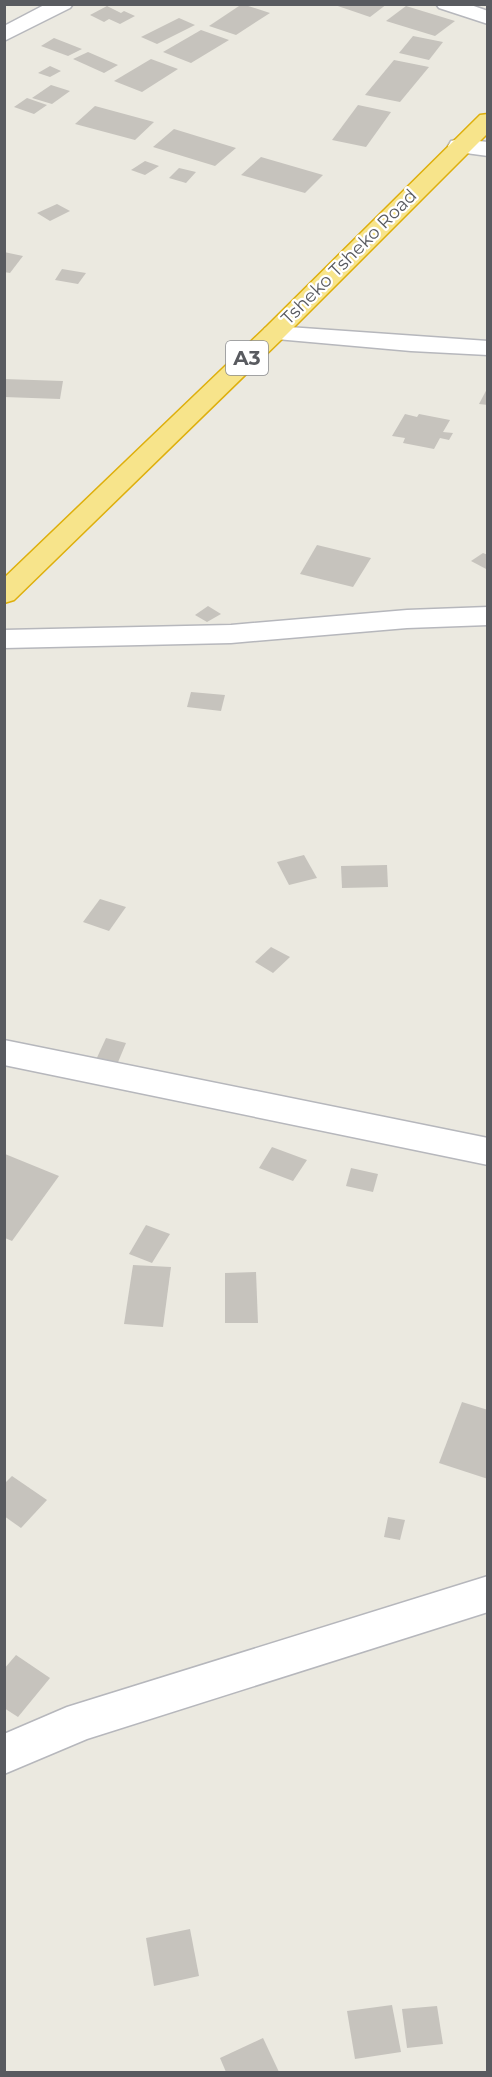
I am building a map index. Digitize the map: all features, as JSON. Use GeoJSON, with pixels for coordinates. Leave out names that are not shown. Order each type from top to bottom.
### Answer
{"type":"FeatureCollection","features":[{"type":"Feature","properties":{"kind":"highway","name":"Tsheko Tsheko Road"},"geometry":{"type":"LineString","coordinates":[[4,594],[274,333],[459,146],[488,120]]}},
{"type":"Feature","properties":{"kind":"street"},"geometry":{"type":"LineString","coordinates":[[4,34],[63,4]]}},
{"type":"Feature","properties":{"kind":"street"},"geometry":{"type":"LineString","coordinates":[[446,4],[488,18]]}},
{"type":"Feature","properties":{"kind":"street"},"geometry":{"type":"LineString","coordinates":[[459,146],[488,149]]}},
{"type":"Feature","properties":{"kind":"street"},"geometry":{"type":"LineString","coordinates":[[274,333],[488,348]]}},
{"type":"Feature","properties":{"kind":"street"},"geometry":{"type":"LineString","coordinates":[[4,639],[231,634],[407,619],[488,616]]}},
{"type":"Feature","properties":{"kind":"street"},"geometry":{"type":"LineString","coordinates":[[4,1052],[488,1152]]}},
{"type":"Feature","properties":{"kind":"street"},"geometry":{"type":"LineString","coordinates":[[4,1754],[82,1720],[488,1594]]}},
{"type":"Feature","properties":{"kind":"building"},"geometry":{"type":"Polygon","coordinates":[[[242,4],[270,13],[236,35],[209,26],[242,4]]]}},
{"type":"Feature","properties":{"kind":"building"},"geometry":{"type":"Polygon","coordinates":[[[332,4],[387,4],[370,17],[332,4]]]}},
{"type":"Feature","properties":{"kind":"building"},"geometry":{"type":"Polygon","coordinates":[[[107,6],[121,13],[124,11],[135,16],[120,24],[109,19],[104,22],[90,15],[107,6]]]}},
{"type":"Feature","properties":{"kind":"building"},"geometry":{"type":"Polygon","coordinates":[[[406,6],[455,21],[435,36],[386,21],[406,6]]]}},
{"type":"Feature","properties":{"kind":"building"},"geometry":{"type":"Polygon","coordinates":[[[179,18],[195,25],[157,44],[141,37],[179,18]]]}},
{"type":"Feature","properties":{"kind":"building"},"geometry":{"type":"Polygon","coordinates":[[[201,30],[229,40],[191,63],[163,52],[201,30]]]}},
{"type":"Feature","properties":{"kind":"building"},"geometry":{"type":"Polygon","coordinates":[[[413,36],[443,42],[429,60],[399,53],[413,36]]]}},
{"type":"Feature","properties":{"kind":"building"},"geometry":{"type":"Polygon","coordinates":[[[54,38],[82,49],[68,56],[41,46],[54,38]]]}},
{"type":"Feature","properties":{"kind":"building"},"geometry":{"type":"Polygon","coordinates":[[[88,52],[118,65],[104,73],[73,59],[88,52]]]}},
{"type":"Feature","properties":{"kind":"building"},"geometry":{"type":"Polygon","coordinates":[[[151,59],[178,69],[142,92],[114,81],[151,59]]]}},
{"type":"Feature","properties":{"kind":"building"},"geometry":{"type":"Polygon","coordinates":[[[394,60],[429,67],[400,102],[365,95],[394,60]]]}},
{"type":"Feature","properties":{"kind":"building"},"geometry":{"type":"Polygon","coordinates":[[[50,66],[61,71],[50,77],[38,73],[50,66]]]}},
{"type":"Feature","properties":{"kind":"building"},"geometry":{"type":"Polygon","coordinates":[[[51,85],[70,91],[52,104],[32,98],[51,85]]]}},
{"type":"Feature","properties":{"kind":"building"},"geometry":{"type":"Polygon","coordinates":[[[27,98],[47,105],[34,114],[14,107],[27,98]]]}},
{"type":"Feature","properties":{"kind":"building"},"geometry":{"type":"Polygon","coordinates":[[[358,105],[391,112],[366,147],[332,140],[358,105]]]}},
{"type":"Feature","properties":{"kind":"building"},"geometry":{"type":"Polygon","coordinates":[[[95,106],[154,122],[135,140],[75,124],[95,106]]]}},
{"type":"Feature","properties":{"kind":"building"},"geometry":{"type":"Polygon","coordinates":[[[174,129],[236,148],[215,166],[153,147],[174,129]]]}},
{"type":"Feature","properties":{"kind":"building"},"geometry":{"type":"Polygon","coordinates":[[[261,157],[323,175],[305,193],[241,175],[261,157]]]}},
{"type":"Feature","properties":{"kind":"building"},"geometry":{"type":"Polygon","coordinates":[[[145,161],[159,166],[145,175],[131,170],[145,161]]]}},
{"type":"Feature","properties":{"kind":"building"},"geometry":{"type":"Polygon","coordinates":[[[179,168],[196,172],[186,183],[169,178],[179,168]]]}},
{"type":"Feature","properties":{"kind":"building"},"geometry":{"type":"Polygon","coordinates":[[[57,204],[70,211],[50,221],[37,213],[57,204]]]}},
{"type":"Feature","properties":{"kind":"building"},"geometry":{"type":"Polygon","coordinates":[[[4,252],[23,256],[10,273],[4,272],[4,252]]]}},
{"type":"Feature","properties":{"kind":"building"},"geometry":{"type":"Polygon","coordinates":[[[62,269],[86,273],[78,284],[55,280],[62,269]]]}},
{"type":"Feature","properties":{"kind":"building"},"geometry":{"type":"Polygon","coordinates":[[[4,379],[63,381],[60,399],[4,397],[4,379]]]}},
{"type":"Feature","properties":{"kind":"building"},"geometry":{"type":"Polygon","coordinates":[[[488,387],[488,405],[479,404],[488,387]]]}},
{"type":"Feature","properties":{"kind":"building"},"geometry":{"type":"Polygon","coordinates":[[[405,414],[417,417],[419,414],[450,420],[443,432],[453,433],[449,440],[440,438],[434,449],[403,443],[405,438],[392,436],[405,414]]]}},
{"type":"Feature","properties":{"kind":"building"},"geometry":{"type":"Polygon","coordinates":[[[317,545],[371,558],[353,587],[300,574],[317,545]]]}},
{"type":"Feature","properties":{"kind":"building"},"geometry":{"type":"Polygon","coordinates":[[[483,553],[488,555],[488,570],[471,561],[483,553]]]}},
{"type":"Feature","properties":{"kind":"building"},"geometry":{"type":"Polygon","coordinates":[[[208,606],[221,614],[207,622],[195,615],[208,606]]]}},
{"type":"Feature","properties":{"kind":"building"},"geometry":{"type":"Polygon","coordinates":[[[191,692],[225,695],[221,711],[187,707],[191,692]]]}},
{"type":"Feature","properties":{"kind":"building"},"geometry":{"type":"Polygon","coordinates":[[[304,855],[317,878],[289,885],[277,862],[304,855]]]}},
{"type":"Feature","properties":{"kind":"building"},"geometry":{"type":"Polygon","coordinates":[[[387,865],[388,887],[342,888],[341,866],[387,865]]]}},
{"type":"Feature","properties":{"kind":"building"},"geometry":{"type":"Polygon","coordinates":[[[100,899],[126,907],[109,931],[83,922],[100,899]]]}},
{"type":"Feature","properties":{"kind":"building"},"geometry":{"type":"Polygon","coordinates":[[[271,947],[290,957],[273,973],[255,962],[271,947]]]}},
{"type":"Feature","properties":{"kind":"building"},"geometry":{"type":"Polygon","coordinates":[[[106,1038],[126,1043],[116,1067],[95,1062],[106,1038]]]}},
{"type":"Feature","properties":{"kind":"building"},"geometry":{"type":"Polygon","coordinates":[[[272,1147],[307,1160],[293,1181],[259,1168],[272,1147]]]}},
{"type":"Feature","properties":{"kind":"building"},"geometry":{"type":"Polygon","coordinates":[[[5,1154],[59,1176],[12,1241],[5,1238],[5,1154]]]}},
{"type":"Feature","properties":{"kind":"building"},"geometry":{"type":"Polygon","coordinates":[[[351,1168],[378,1174],[373,1192],[346,1186],[351,1168]]]}},
{"type":"Feature","properties":{"kind":"building"},"geometry":{"type":"Polygon","coordinates":[[[146,1225],[170,1234],[152,1263],[129,1254],[146,1225]]]}},
{"type":"Feature","properties":{"kind":"building"},"geometry":{"type":"Polygon","coordinates":[[[133,1265],[171,1267],[163,1327],[124,1324],[133,1265]]]}},
{"type":"Feature","properties":{"kind":"building"},"geometry":{"type":"Polygon","coordinates":[[[256,1272],[258,1323],[225,1323],[225,1273],[256,1272]]]}},
{"type":"Feature","properties":{"kind":"building"},"geometry":{"type":"Polygon","coordinates":[[[462,1402],[488,1410],[488,1479],[439,1463],[462,1402]]]}},
{"type":"Feature","properties":{"kind":"building"},"geometry":{"type":"Polygon","coordinates":[[[12,1476],[47,1500],[21,1528],[4,1516],[4,1484],[12,1476]]]}},
{"type":"Feature","properties":{"kind":"building"},"geometry":{"type":"Polygon","coordinates":[[[388,1517],[405,1520],[400,1540],[384,1537],[388,1517]]]}},
{"type":"Feature","properties":{"kind":"building"},"geometry":{"type":"Polygon","coordinates":[[[16,1655],[50,1678],[18,1717],[4,1708],[4,1669],[16,1655]]]}},
{"type":"Feature","properties":{"kind":"building"},"geometry":{"type":"Polygon","coordinates":[[[190,1929],[199,1976],[154,1986],[146,1938],[190,1929]]]}},
{"type":"Feature","properties":{"kind":"building"},"geometry":{"type":"Polygon","coordinates":[[[392,2005],[401,2052],[355,2059],[347,2011],[392,2005]]]}},
{"type":"Feature","properties":{"kind":"building"},"geometry":{"type":"Polygon","coordinates":[[[437,2006],[443,2044],[407,2048],[402,2009],[437,2006]]]}},
{"type":"Feature","properties":{"kind":"building"},"geometry":{"type":"Polygon","coordinates":[[[263,2038],[279,2072],[226,2072],[220,2058],[263,2038]]]}}]}
